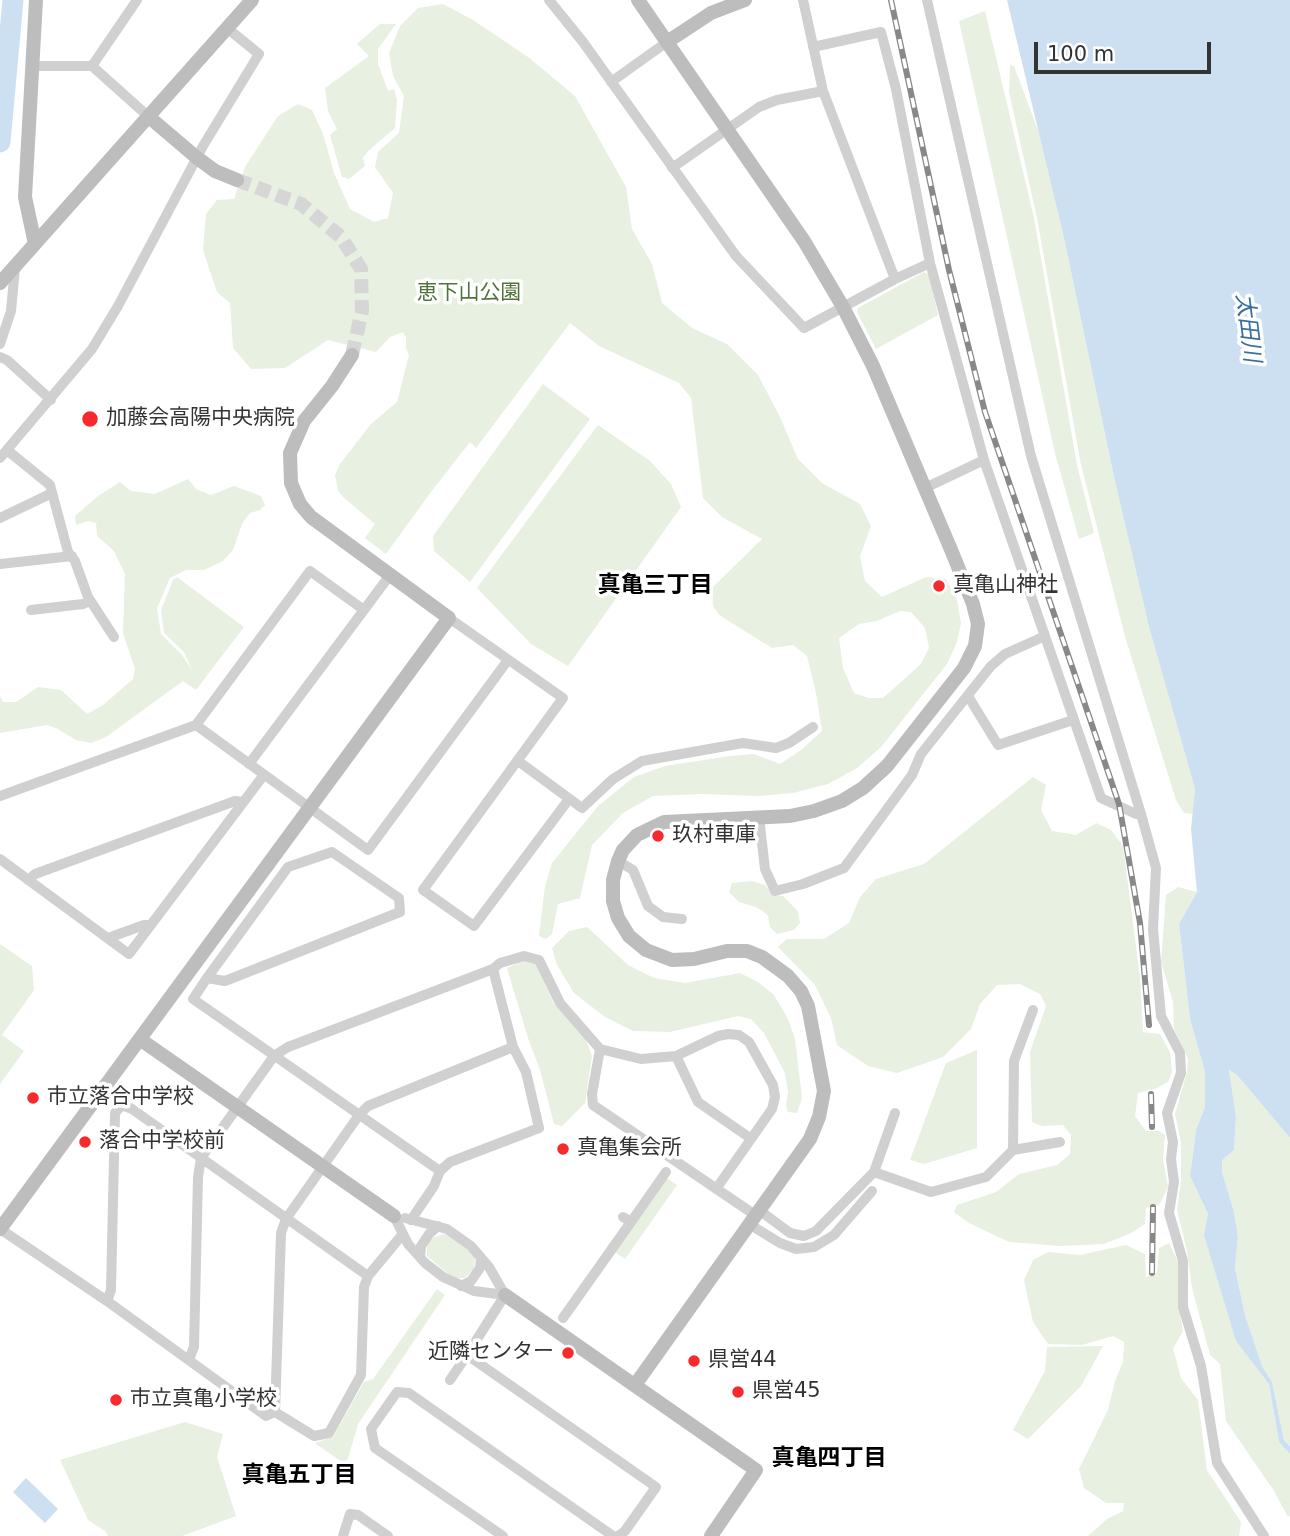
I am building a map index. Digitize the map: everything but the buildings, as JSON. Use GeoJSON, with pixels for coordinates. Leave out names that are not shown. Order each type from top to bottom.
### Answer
{"type":"FeatureCollection","features":[{"type":"Feature","properties":{"kind":"street"},"geometry":{"type":"LineString","coordinates":[[35,244],[25,197],[36,0]]}},
{"type":"Feature","properties":{"kind":"street"},"geometry":{"type":"LineString","coordinates":[[92,66],[137,0]]}},
{"type":"Feature","properties":{"kind":"street"},"geometry":{"type":"LineString","coordinates":[[0,344],[11,311],[8,275],[252,0]]}},
{"type":"Feature","properties":{"kind":"street"},"geometry":{"type":"LineString","coordinates":[[549,0],[736,256],[804,328],[930,263]]}},
{"type":"Feature","properties":{"kind":"street"},"geometry":{"type":"LineString","coordinates":[[635,1385],[810,1139],[819,1117],[824,1091],[808,1006],[801,991],[788,976],[762,957],[747,951],[727,951],[694,959],[672,960],[646,950],[629,936],[612,901],[613,880],[618,861],[623,850],[637,835],[664,822],[790,816],[842,801],[863,788],[887,766],[964,668],[975,646],[978,624],[925,488],[873,366],[843,307],[804,241],[638,0]]}},
{"type":"Feature","properties":{"kind":"street"},"geometry":{"type":"LineString","coordinates":[[611,82],[711,13],[744,0]]}},
{"type":"Feature","properties":{"kind":"street"},"geometry":{"type":"LineString","coordinates":[[803,0],[823,92],[895,279]]}},
{"type":"Feature","properties":{"kind":"street"},"geometry":{"type":"LineString","coordinates":[[927,0],[1031,456],[1156,868],[1153,929],[1161,1016],[1180,1054],[1181,1073],[1167,1113],[1173,1142],[1171,1159],[1174,1182],[1169,1213],[1183,1261],[1183,1307],[1201,1366],[1217,1463],[1264,1536]]}},
{"type":"Feature","properties":{"kind":"street"},"geometry":{"type":"LineString","coordinates":[[114,637],[90,601],[68,552],[50,485],[4,454],[92,349],[112,317],[196,157],[259,54],[228,28]]}},
{"type":"Feature","properties":{"kind":"street"},"geometry":{"type":"LineString","coordinates":[[813,47],[881,32],[896,89],[930,263],[984,460],[1101,798],[1141,814]]}},
{"type":"Feature","properties":{"kind":"street"},"geometry":{"type":"LineString","coordinates":[[31,66],[92,66],[196,157],[215,171],[237,180]]}},
{"type":"Feature","properties":{"kind":"street"},"geometry":{"type":"LineString","coordinates":[[672,168],[759,107],[777,100],[823,92]]}},
{"type":"Feature","properties":{"kind":"street"},"geometry":{"type":"LineString","coordinates":[[352,355],[332,386],[303,421],[290,453],[291,483],[300,505],[311,517],[390,575],[563,698],[423,890],[474,926],[569,799]]}},
{"type":"Feature","properties":{"kind":"street"},"geometry":{"type":"LineString","coordinates":[[0,358],[7,360],[51,400]]}},
{"type":"Feature","properties":{"kind":"street"},"geometry":{"type":"LineString","coordinates":[[925,488],[984,460]]}},
{"type":"Feature","properties":{"kind":"street"},"geometry":{"type":"LineString","coordinates":[[0,519],[52,493]]}},
{"type":"Feature","properties":{"kind":"street"},"geometry":{"type":"LineString","coordinates":[[0,564],[72,556]]}},
{"type":"Feature","properties":{"kind":"street"},"geometry":{"type":"LineString","coordinates":[[0,796],[196,725],[310,571],[364,610]]}},
{"type":"Feature","properties":{"kind":"street"},"geometry":{"type":"LineString","coordinates":[[249,764],[390,575]]}},
{"type":"Feature","properties":{"kind":"street"},"geometry":{"type":"LineString","coordinates":[[31,610],[90,601]]}},
{"type":"Feature","properties":{"kind":"street"},"geometry":{"type":"LineString","coordinates":[[275,1412],[266,1416],[107,1301],[0,1229],[449,618]]}},
{"type":"Feature","properties":{"kind":"street"},"geometry":{"type":"LineString","coordinates":[[759,817],[765,869],[775,891],[803,884],[844,868],[912,775],[921,754],[991,666],[1005,654],[1045,636]]}},
{"type":"Feature","properties":{"kind":"street"},"geometry":{"type":"LineString","coordinates":[[196,725],[368,850],[508,660]]}},
{"type":"Feature","properties":{"kind":"street"},"geometry":{"type":"LineString","coordinates":[[968,696],[998,745],[1073,720]]}},
{"type":"Feature","properties":{"kind":"street"},"geometry":{"type":"LineString","coordinates":[[518,761],[582,808],[613,779],[642,761],[743,743],[776,747],[789,743],[813,727]]}},
{"type":"Feature","properties":{"kind":"street"},"geometry":{"type":"LineString","coordinates":[[0,859],[130,954],[263,776]]}},
{"type":"Feature","properties":{"kind":"street"},"geometry":{"type":"LineString","coordinates":[[28,880],[35,873],[235,801],[242,802]]}},
{"type":"Feature","properties":{"kind":"street"},"geometry":{"type":"LineString","coordinates":[[207,978],[225,981],[400,912],[399,898],[332,852],[288,867],[207,978],[193,999],[440,1171]]}},
{"type":"Feature","properties":{"kind":"street"},"geometry":{"type":"LineString","coordinates":[[618,861],[633,870],[648,906],[663,917],[682,919]]}},
{"type":"Feature","properties":{"kind":"street"},"geometry":{"type":"LineString","coordinates":[[108,938],[116,933],[151,925]]}},
{"type":"Feature","properties":{"kind":"street"},"geometry":{"type":"LineString","coordinates":[[188,1359],[194,1347],[198,1177],[201,1158],[274,1056],[288,1046],[493,969],[500,963],[524,956],[539,960],[561,1005],[600,1049],[641,1059],[676,1056],[729,1034],[739,1035],[749,1042],[773,1085],[775,1097],[772,1109],[716,1189]]}},
{"type":"Feature","properties":{"kind":"street"},"geometry":{"type":"LineString","coordinates":[[411,1220],[434,1186],[440,1171],[450,1162],[539,1128],[526,1072],[513,1047],[493,969]]}},
{"type":"Feature","properties":{"kind":"street"},"geometry":{"type":"LineString","coordinates":[[1013,1150],[1014,1061],[1032,1010]]}},
{"type":"Feature","properties":{"kind":"street"},"geometry":{"type":"LineString","coordinates":[[141,1040],[394,1216],[447,1229],[471,1246],[505,1295],[755,1470],[712,1536]]}},
{"type":"Feature","properties":{"kind":"street"},"geometry":{"type":"LineString","coordinates":[[275,1412],[281,1233],[286,1219],[368,1106],[513,1047]]}},
{"type":"Feature","properties":{"kind":"street"},"geometry":{"type":"LineString","coordinates":[[600,1049],[592,1094],[593,1105],[754,1216],[804,1237],[828,1221],[874,1172],[895,1113]]}},
{"type":"Feature","properties":{"kind":"street"},"geometry":{"type":"LineString","coordinates":[[676,1056],[698,1102],[750,1138]]}},
{"type":"Feature","properties":{"kind":"street"},"geometry":{"type":"LineString","coordinates":[[107,1301],[111,1290],[115,1113],[122,1105],[132,1109],[368,1276]]}},
{"type":"Feature","properties":{"kind":"street"},"geometry":{"type":"LineString","coordinates":[[874,1172],[931,1192],[986,1177],[1013,1150],[1060,1142]]}},
{"type":"Feature","properties":{"kind":"street"},"geometry":{"type":"LineString","coordinates":[[563,1318],[627,1220],[666,1172]]}},
{"type":"Feature","properties":{"kind":"street"},"geometry":{"type":"LineString","coordinates":[[754,1216],[780,1243],[796,1249],[814,1247],[834,1235],[872,1191]]}},
{"type":"Feature","properties":{"kind":"street"},"geometry":{"type":"LineString","coordinates":[[394,1216],[402,1235],[420,1257],[443,1277],[474,1291],[505,1295]]}},
{"type":"Feature","properties":{"kind":"street"},"geometry":{"type":"LineString","coordinates":[[420,1257],[421,1246],[438,1226]]}},
{"type":"Feature","properties":{"kind":"street"},"geometry":{"type":"LineString","coordinates":[[275,1412],[313,1436],[329,1433],[361,1375],[364,1287],[368,1276],[402,1235]]}},
{"type":"Feature","properties":{"kind":"street"},"geometry":{"type":"LineString","coordinates":[[461,1286],[471,1281],[480,1268],[481,1258]]}},
{"type":"Feature","properties":{"kind":"street"},"geometry":{"type":"LineString","coordinates":[[450,1380],[505,1295]]}},
{"type":"Feature","properties":{"kind":"street"},"geometry":{"type":"LineString","coordinates":[[467,1355],[656,1488],[625,1531],[618,1536]]}},
{"type":"Feature","properties":{"kind":"street"},"geometry":{"type":"LineString","coordinates":[[503,1536],[375,1448],[371,1429],[397,1392],[409,1393],[613,1536]]}},
{"type":"Feature","properties":{"kind":"street"},"geometry":{"type":"LineString","coordinates":[[343,1536],[349,1514],[358,1515],[388,1536]]}},
{"type":"Feature","properties":{"kind":"green space","name":"恵下山公園"},"geometry":{"type":"Polygon","coordinates":[[[443,4],[473,20],[528,57],[575,96],[626,187],[632,229],[652,264],[662,303],[692,328],[727,344],[758,375],[798,459],[822,483],[860,504],[871,526],[860,556],[865,581],[882,597],[926,577],[946,579],[957,600],[961,623],[957,642],[947,664],[881,747],[857,768],[828,784],[793,793],[759,796],[653,796],[623,813],[592,845],[580,898],[558,904],[552,934],[546,939],[539,936],[545,886],[552,863],[598,806],[634,777],[665,766],[730,756],[754,754],[780,764],[822,731],[807,656],[793,645],[772,648],[719,615],[713,606],[712,588],[762,539],[722,517],[703,498],[691,398],[679,383],[599,346],[570,323],[476,448],[470,442],[386,554],[365,538],[375,524],[338,491],[335,475],[340,464],[371,424],[397,402],[409,355],[403,332],[390,337],[376,352],[328,340],[285,368],[251,369],[233,348],[230,303],[217,292],[203,250],[206,214],[217,200],[234,199],[245,167],[278,116],[298,104],[312,110],[350,209],[374,222],[388,218],[393,193],[375,167],[378,152],[399,133],[404,96],[393,76],[389,53],[400,26],[418,8],[443,4]],[[900,611],[877,621],[859,624],[839,638],[843,668],[854,693],[868,698],[883,698],[921,664],[929,648],[925,628],[911,612],[900,611]]]}},
{"type":"Feature","properties":{"kind":"green space"},"geometry":{"type":"Polygon","coordinates":[[[985,11],[1034,218],[1077,465],[1094,533],[1079,539],[1055,453],[959,21],[985,11]]]}},
{"type":"Feature","properties":{"kind":"green space"},"geometry":{"type":"Polygon","coordinates":[[[380,24],[396,24],[378,49],[378,64],[388,91],[394,89],[397,100],[395,128],[368,151],[363,158],[365,166],[349,179],[342,177],[330,135],[337,129],[328,111],[325,88],[369,56],[357,44],[380,24]]]}},
{"type":"Feature","properties":{"kind":"green space"},"geometry":{"type":"Polygon","coordinates":[[[1010,65],[1014,66],[1039,133],[1149,627],[1195,789],[1193,814],[1184,813],[1176,800],[1126,640],[1081,465],[1037,218],[1009,92],[1010,65]]]}},
{"type":"Feature","properties":{"kind":"green space"},"geometry":{"type":"Polygon","coordinates":[[[924,272],[929,275],[938,315],[876,349],[857,312],[858,308],[924,272]]]}},
{"type":"Feature","properties":{"kind":"green space"},"geometry":{"type":"Polygon","coordinates":[[[543,384],[590,419],[470,582],[434,551],[433,536],[543,384]]]}},
{"type":"Feature","properties":{"kind":"green space"},"geometry":{"type":"Polygon","coordinates":[[[598,425],[650,461],[671,484],[681,507],[568,666],[531,644],[477,588],[598,425]]]}},
{"type":"Feature","properties":{"kind":"green space"},"geometry":{"type":"Polygon","coordinates":[[[188,479],[196,489],[211,495],[234,486],[261,496],[265,505],[250,513],[242,524],[233,550],[223,561],[204,570],[186,570],[170,578],[157,608],[161,634],[182,655],[192,670],[184,652],[164,633],[161,610],[173,580],[177,577],[244,627],[196,690],[183,681],[106,737],[91,743],[76,740],[47,725],[0,733],[0,696],[3,702],[16,702],[38,687],[61,690],[87,714],[103,705],[133,679],[135,669],[123,633],[125,574],[114,551],[97,536],[96,523],[88,521],[76,525],[75,516],[120,482],[131,491],[155,494],[188,479]]]}},
{"type":"Feature","properties":{"kind":"green space"},"geometry":{"type":"Polygon","coordinates":[[[1033,777],[1046,785],[1041,810],[1052,831],[1076,835],[1096,823],[1111,830],[1123,846],[1140,977],[1143,1032],[1160,1034],[1170,1052],[1172,1072],[1168,1082],[1138,1093],[1135,1116],[1146,1131],[1159,1131],[1165,1135],[1163,1159],[1168,1187],[1159,1205],[1146,1208],[1145,1224],[1104,1244],[1060,1246],[1009,1242],[969,1223],[954,1212],[957,1205],[996,1192],[1019,1174],[1057,1165],[1070,1154],[1071,1135],[1063,1125],[1042,1126],[1032,1122],[1030,1052],[1046,1006],[1040,994],[1020,984],[997,985],[980,1004],[971,1029],[943,1057],[897,1073],[868,1066],[837,1045],[831,1018],[815,985],[778,947],[787,939],[824,939],[849,923],[860,897],[876,879],[924,864],[1033,777]]]}},
{"type":"Feature","properties":{"kind":"green space"},"geometry":{"type":"Polygon","coordinates":[[[752,881],[765,885],[773,895],[783,896],[798,911],[800,923],[794,930],[777,934],[770,927],[768,916],[764,912],[739,902],[729,892],[732,883],[752,881]]]}},
{"type":"Feature","properties":{"kind":"green space"},"geometry":{"type":"Polygon","coordinates":[[[1178,887],[1197,892],[1179,924],[1190,1019],[1205,1072],[1205,1107],[1196,1130],[1190,1176],[1208,1214],[1205,1236],[1236,1340],[1269,1384],[1279,1442],[1290,1454],[1288,1517],[1274,1491],[1226,1421],[1220,1364],[1210,1355],[1192,1288],[1177,1210],[1181,1181],[1181,1143],[1175,1114],[1188,1059],[1174,1029],[1173,1002],[1161,962],[1166,895],[1178,887]]]}},
{"type":"Feature","properties":{"kind":"green space"},"geometry":{"type":"Polygon","coordinates":[[[587,927],[628,965],[654,978],[685,983],[740,973],[758,982],[774,995],[788,1019],[795,1039],[802,1098],[797,1113],[788,1112],[785,1073],[764,1033],[751,1019],[738,1016],[670,1032],[633,1031],[605,1017],[574,993],[557,965],[552,948],[569,931],[587,927]]]}},
{"type":"Feature","properties":{"kind":"green space"},"geometry":{"type":"Polygon","coordinates":[[[0,944],[32,966],[34,990],[2,1035],[24,1051],[0,1084],[0,944]]]}},
{"type":"Feature","properties":{"kind":"green space"},"geometry":{"type":"Polygon","coordinates":[[[524,960],[536,964],[554,1004],[585,1037],[592,1056],[585,1103],[562,1126],[554,1124],[540,1070],[507,968],[524,960]]]}},
{"type":"Feature","properties":{"kind":"green space"},"geometry":{"type":"Polygon","coordinates":[[[977,1050],[977,1148],[924,1164],[910,1160],[946,1063],[977,1050]]]}},
{"type":"Feature","properties":{"kind":"green space"},"geometry":{"type":"Polygon","coordinates":[[[1229,1070],[1237,1075],[1290,1138],[1290,1446],[1284,1440],[1272,1382],[1262,1366],[1245,1315],[1235,1268],[1238,1237],[1222,1172],[1222,1159],[1234,1150],[1236,1117],[1229,1070]]]}},
{"type":"Feature","properties":{"kind":"green space"},"geometry":{"type":"Polygon","coordinates":[[[658,1177],[665,1177],[677,1185],[625,1259],[607,1247],[658,1177]]]}},
{"type":"Feature","properties":{"kind":"green space"},"geometry":{"type":"Polygon","coordinates":[[[449,1235],[475,1256],[474,1269],[465,1278],[453,1278],[427,1256],[427,1244],[432,1238],[449,1235]]]}},
{"type":"Feature","properties":{"kind":"green space"},"geometry":{"type":"Polygon","coordinates":[[[1169,1243],[1178,1262],[1179,1308],[1183,1331],[1173,1349],[1181,1378],[1198,1400],[1207,1470],[1241,1522],[1239,1536],[1088,1536],[1107,1519],[1123,1511],[1124,1503],[1106,1503],[1084,1488],[1079,1469],[1108,1410],[1123,1362],[1124,1342],[1113,1336],[1082,1345],[1048,1344],[1033,1322],[1024,1280],[1033,1260],[1048,1252],[1080,1255],[1126,1245],[1145,1254],[1146,1277],[1157,1273],[1159,1248],[1169,1243]]]}},
{"type":"Feature","properties":{"kind":"green space"},"geometry":{"type":"Polygon","coordinates":[[[437,1289],[445,1295],[358,1424],[346,1465],[315,1443],[333,1437],[364,1382],[373,1379],[437,1289]]]}},
{"type":"Feature","properties":{"kind":"green space"},"geometry":{"type":"Polygon","coordinates":[[[1103,1346],[1081,1386],[1028,1439],[1013,1430],[1045,1371],[1047,1347],[1103,1346]]]}},
{"type":"Feature","properties":{"kind":"green space"},"geometry":{"type":"Polygon","coordinates":[[[185,1422],[223,1434],[217,1457],[236,1516],[182,1536],[108,1536],[88,1520],[60,1460],[185,1422]]]}},
{"type":"Feature","properties":{"kind":"water","name":"太田川"},"geometry":{"type":"Polygon","coordinates":[[[1007,0],[1290,0],[1290,1138],[1237,1075],[1229,1070],[1236,1117],[1234,1150],[1222,1160],[1222,1172],[1234,1212],[1238,1237],[1235,1268],[1245,1315],[1262,1366],[1272,1382],[1284,1440],[1290,1446],[1290,1454],[1279,1442],[1269,1384],[1236,1341],[1204,1235],[1208,1214],[1190,1176],[1196,1130],[1205,1107],[1205,1072],[1190,1019],[1179,924],[1197,892],[1191,829],[1195,789],[1149,627],[1114,477],[1064,238],[1007,0]]]}},
{"type":"Feature","properties":{"kind":"water"},"geometry":{"type":"Polygon","coordinates":[[[26,1478],[58,1509],[45,1523],[13,1492],[26,1478]]]}},
{"type":"Feature","properties":{"kind":"waterway"},"geometry":{"type":"LineString","coordinates":[[0,142],[13,0]]}},
{"type":"Feature","properties":{"kind":"tunnel"},"geometry":{"type":"LineString","coordinates":[[237,180],[301,204],[341,237],[361,269],[362,311],[352,355]]}},
{"type":"Feature","properties":{"kind":"railway"},"geometry":{"type":"LineString","coordinates":[[891,0],[949,270],[985,412],[1119,804],[1140,923],[1149,1025]]}},
{"type":"Feature","properties":{"kind":"railway"},"geometry":{"type":"LineString","coordinates":[[1151,1094],[1152,1127]]}},
{"type":"Feature","properties":{"kind":"railway"},"geometry":{"type":"LineString","coordinates":[[1152,1273],[1153,1207]]}},
{"type":"Feature","properties":{"kind":"place","name":"加藤会高陽中央病院"},"geometry":{"type":"Point","coordinates":[90,419]}},
{"type":"Feature","properties":{"kind":"place","name":"真亀山神社"},"geometry":{"type":"Point","coordinates":[939,586]}},
{"type":"Feature","properties":{"kind":"place","name":"玖村車庫"},"geometry":{"type":"Point","coordinates":[658,836]}},
{"type":"Feature","properties":{"kind":"place","name":"市立落合中学校"},"geometry":{"type":"Point","coordinates":[33,1098]}},
{"type":"Feature","properties":{"kind":"place","name":"落合中学校前"},"geometry":{"type":"Point","coordinates":[85,1142]}},
{"type":"Feature","properties":{"kind":"place","name":"真亀集会所"},"geometry":{"type":"Point","coordinates":[563,1149]}},
{"type":"Feature","properties":{"kind":"place","name":"近隣センター"},"geometry":{"type":"Point","coordinates":[568,1353]}},
{"type":"Feature","properties":{"kind":"place","name":"県営44"},"geometry":{"type":"Point","coordinates":[694,1361]}},
{"type":"Feature","properties":{"kind":"place","name":"県営45"},"geometry":{"type":"Point","coordinates":[738,1392]}},
{"type":"Feature","properties":{"kind":"place","name":"市立真亀小学校"},"geometry":{"type":"Point","coordinates":[116,1400]}},
{"type":"Feature","properties":{"kind":"district","name":"真亀三丁目"},"geometry":{"type":"Point","coordinates":[655,586]}},
{"type":"Feature","properties":{"kind":"district","name":"真亀四丁目"},"geometry":{"type":"Point","coordinates":[829,1459]}},
{"type":"Feature","properties":{"kind":"district","name":"真亀五丁目"},"geometry":{"type":"Point","coordinates":[299,1476]}}]}
